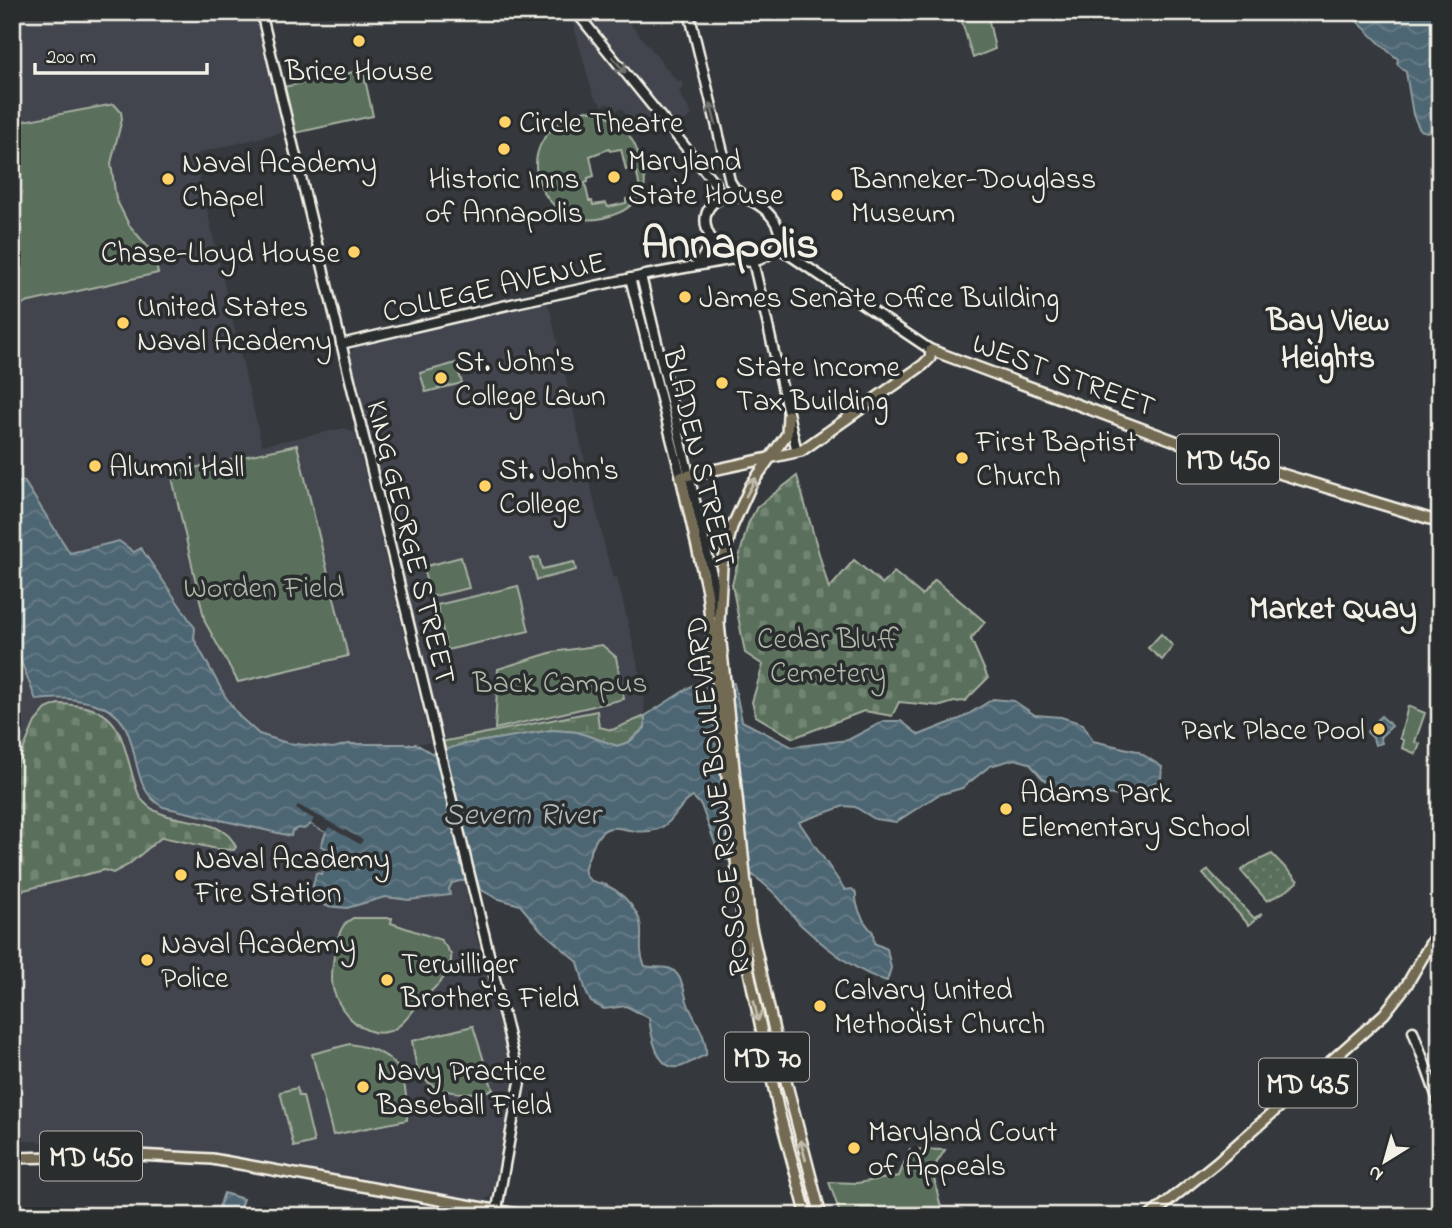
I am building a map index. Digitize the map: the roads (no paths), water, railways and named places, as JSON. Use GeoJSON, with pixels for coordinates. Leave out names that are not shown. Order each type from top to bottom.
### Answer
{"type":"FeatureCollection","features":[{"type":"Feature","properties":{"kind":"main road","name":"KING GEORGE STREET"},"geometry":{"type":"LineString","coordinates":[[261,12],[520,1082],[497,1209]]}},
{"type":"Feature","properties":{"kind":"main road"},"geometry":{"type":"LineString","coordinates":[[576,12],[717,186],[720,198]]}},
{"type":"Feature","properties":{"kind":"main road"},"geometry":{"type":"LineString","coordinates":[[688,12],[730,181],[735,189],[764,207],[774,218],[778,230],[776,246],[768,256],[753,261],[734,259],[720,249],[709,236]]}},
{"type":"Feature","properties":{"kind":"main road"},"geometry":{"type":"LineString","coordinates":[[699,264],[707,249],[709,236],[705,216],[712,205],[720,198],[747,197]]}},
{"type":"Feature","properties":{"kind":"main road","name":"WEST STREET"},"geometry":{"type":"LineString","coordinates":[[776,246],[930,351],[1186,445],[1440,522]]}},
{"type":"Feature","properties":{"kind":"main road","name":"COLLEGE AVENUE"},"geometry":{"type":"LineString","coordinates":[[341,344],[630,278],[734,259]]}},
{"type":"Feature","properties":{"kind":"main road"},"geometry":{"type":"LineString","coordinates":[[753,261],[797,452]]}},
{"type":"Feature","properties":{"kind":"main road","name":"BLADEN STREET"},"geometry":{"type":"LineString","coordinates":[[640,276],[685,476],[717,648]]}},
{"type":"Feature","properties":{"kind":"main road","name":"BLADEN STREET"},"geometry":{"type":"LineString","coordinates":[[630,278],[712,574],[719,623]]}},
{"type":"Feature","properties":{"kind":"main road"},"geometry":{"type":"LineString","coordinates":[[685,476],[801,451],[923,365],[930,358],[930,351]]}},
{"type":"Feature","properties":{"kind":"main road","name":"ROSCOE ROWE BOULEVARD"},"geometry":{"type":"LineString","coordinates":[[788,415],[787,434],[751,485],[728,539],[722,566],[717,648],[743,895],[747,962],[778,1108],[807,1216]]}},
{"type":"Feature","properties":{"kind":"main road","name":"ROSCOE ROWE BOULEVARD"},"geometry":{"type":"LineString","coordinates":[[743,895],[821,1216]]}},
{"type":"Feature","properties":{"kind":"main road","name":"MD 435"},"geometry":{"type":"LineString","coordinates":[[1150,1216],[1209,1170],[1384,1014],[1406,986],[1440,927]]}},
{"type":"Feature","properties":{"kind":"main road"},"geometry":{"type":"LineString","coordinates":[[1413,1031],[1440,1106]]}},
{"type":"Feature","properties":{"kind":"main road","name":"MD 450"},"geometry":{"type":"LineString","coordinates":[[12,1158],[170,1155],[228,1161],[497,1209]]}},
{"type":"Feature","properties":{"kind":"main road"},"geometry":{"type":"LineString","coordinates":[[497,1209],[528,1216]]}},
{"type":"Feature","properties":{"kind":"water"},"geometry":{"type":"Polygon","coordinates":[[[1345,12],[1430,12],[1440,36],[1440,126],[1427,132],[1420,130],[1413,115],[1406,72],[1397,64],[1398,59],[1345,12]]]}},
{"type":"Feature","properties":{"kind":"water","name":"Severn River"},"geometry":{"type":"Polygon","coordinates":[[[24,481],[70,553],[119,541],[134,552],[141,548],[195,628],[194,639],[225,696],[240,717],[259,734],[287,743],[333,748],[348,744],[416,744],[433,754],[460,745],[552,730],[577,732],[617,746],[629,742],[645,728],[645,716],[704,678],[734,683],[742,721],[792,747],[848,740],[884,721],[901,721],[919,735],[962,718],[993,699],[1014,701],[1035,715],[1061,717],[1083,724],[1093,741],[1137,751],[1162,767],[1161,780],[1124,797],[1079,791],[1056,786],[1042,778],[1029,763],[1015,759],[990,766],[962,788],[938,795],[896,822],[875,819],[855,807],[844,806],[799,822],[845,890],[852,889],[856,893],[858,909],[873,932],[874,943],[887,949],[891,968],[887,981],[864,972],[831,951],[802,926],[766,885],[743,868],[720,857],[701,805],[693,797],[658,829],[646,832],[609,828],[602,832],[595,841],[587,862],[586,874],[589,879],[615,890],[634,910],[640,920],[641,953],[645,966],[670,969],[679,976],[705,1042],[706,1055],[682,1066],[671,1067],[656,1050],[649,1018],[626,1006],[604,1009],[591,1002],[578,962],[541,930],[520,905],[496,898],[480,889],[476,877],[452,883],[450,895],[409,900],[385,897],[347,908],[326,906],[314,894],[313,886],[316,873],[322,874],[328,849],[321,846],[326,832],[311,824],[304,829],[292,831],[291,836],[163,807],[150,796],[142,783],[130,737],[123,723],[112,712],[80,700],[36,700],[12,638],[12,484],[24,481]]]}},
{"type":"Feature","properties":{"kind":"water","name":"Park Place Pool"},"geometry":{"type":"Polygon","coordinates":[[[1381,716],[1392,726],[1380,737],[1382,743],[1375,745],[1367,732],[1381,716]]]}},
{"type":"Feature","properties":{"kind":"water"},"geometry":{"type":"Polygon","coordinates":[[[224,1193],[243,1199],[238,1213],[219,1207],[224,1193]]]}},
{"type":"Feature","properties":{"kind":"place","name":"Brice House"},"geometry":{"type":"Point","coordinates":[359,41]}},
{"type":"Feature","properties":{"kind":"place","name":"Circle Theatre"},"geometry":{"type":"Point","coordinates":[505,122]}},
{"type":"Feature","properties":{"kind":"place","name":"Historic Inns of Annapolis"},"geometry":{"type":"Point","coordinates":[504,149]}},
{"type":"Feature","properties":{"kind":"place","name":"Maryland State House"},"geometry":{"type":"Point","coordinates":[614,177]}},
{"type":"Feature","properties":{"kind":"place","name":"Naval Academy Chapel"},"geometry":{"type":"Point","coordinates":[168,179]}},
{"type":"Feature","properties":{"kind":"place","name":"Banneker-Douglass Museum"},"geometry":{"type":"Point","coordinates":[837,195]}},
{"type":"Feature","properties":{"kind":"place","name":"Chase-Lloyd House"},"geometry":{"type":"Point","coordinates":[354,252]}},
{"type":"Feature","properties":{"kind":"place","name":"James Senate Office Building"},"geometry":{"type":"Point","coordinates":[685,297]}},
{"type":"Feature","properties":{"kind":"place","name":"United States Naval Academy"},"geometry":{"type":"Point","coordinates":[123,323]}},
{"type":"Feature","properties":{"kind":"place","name":"St. John's College Lawn"},"geometry":{"type":"Point","coordinates":[441,378]}},
{"type":"Feature","properties":{"kind":"place","name":"State Income Tax Building"},"geometry":{"type":"Point","coordinates":[722,383]}},
{"type":"Feature","properties":{"kind":"place","name":"First Baptist Church"},"geometry":{"type":"Point","coordinates":[962,458]}},
{"type":"Feature","properties":{"kind":"place","name":"Alumni Hall"},"geometry":{"type":"Point","coordinates":[95,466]}},
{"type":"Feature","properties":{"kind":"place","name":"St. John's College"},"geometry":{"type":"Point","coordinates":[485,486]}},
{"type":"Feature","properties":{"kind":"place","name":"Park Place Pool"},"geometry":{"type":"Point","coordinates":[1379,729]}},
{"type":"Feature","properties":{"kind":"place","name":"Adams Park Elementary School"},"geometry":{"type":"Point","coordinates":[1006,809]}},
{"type":"Feature","properties":{"kind":"place","name":"Naval Academy Fire Station"},"geometry":{"type":"Point","coordinates":[181,875]}},
{"type":"Feature","properties":{"kind":"place","name":"Naval Academy Police"},"geometry":{"type":"Point","coordinates":[147,960]}},
{"type":"Feature","properties":{"kind":"place","name":"Terwilliger Brother's Field"},"geometry":{"type":"Point","coordinates":[387,980]}},
{"type":"Feature","properties":{"kind":"place","name":"Calvary United Methodist Church"},"geometry":{"type":"Point","coordinates":[820,1006]}},
{"type":"Feature","properties":{"kind":"place","name":"Navy Practice Baseball Field"},"geometry":{"type":"Point","coordinates":[363,1087]}},
{"type":"Feature","properties":{"kind":"place","name":"Maryland Court of Appeals"},"geometry":{"type":"Point","coordinates":[854,1148]}},
{"type":"Feature","properties":{"kind":"district","name":"Annapolis"},"geometry":{"type":"Point","coordinates":[730,242]}},
{"type":"Feature","properties":{"kind":"district","name":"Bay View Heights"},"geometry":{"type":"Point","coordinates":[1328,338]}},
{"type":"Feature","properties":{"kind":"district","name":"Market Quay"},"geometry":{"type":"Point","coordinates":[1333,607]}},
{"type":"Feature","properties":{"kind":"park label","name":"Worden Field"},"geometry":{"type":"Point","coordinates":[264,587]}},
{"type":"Feature","properties":{"kind":"park label","name":"Cedar Bluff Cemetery"},"geometry":{"type":"Point","coordinates":[828,655]}},
{"type":"Feature","properties":{"kind":"park label","name":"Back Campus"},"geometry":{"type":"Point","coordinates":[560,682]}}]}
